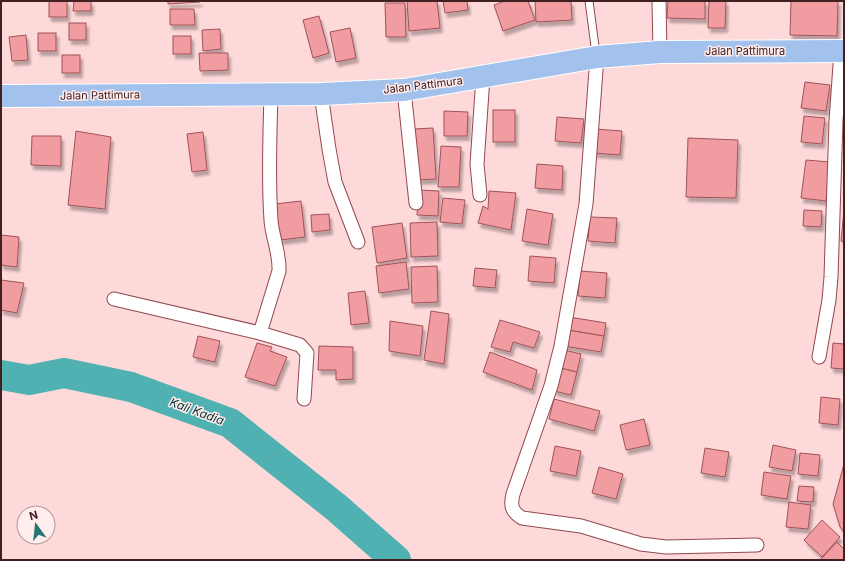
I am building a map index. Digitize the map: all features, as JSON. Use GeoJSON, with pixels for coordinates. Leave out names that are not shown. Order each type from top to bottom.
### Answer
{"type":"FeatureCollection","features":[{"type":"Feature","properties":{"kind":"highway","name":"Jalan Pattimura"},"geometry":{"type":"LineString","coordinates":[[1,96],[271,93],[321,94],[404,90],[597,57],[660,52],[843,51]]}},
{"type":"Feature","properties":{"kind":"street"},"geometry":{"type":"LineString","coordinates":[[659,1],[660,52]]}},
{"type":"Feature","properties":{"kind":"street"},"geometry":{"type":"LineString","coordinates":[[819,357],[830,285],[836,120],[843,51]]}},
{"type":"Feature","properties":{"kind":"street"},"geometry":{"type":"LineString","coordinates":[[597,57],[586,204],[561,346],[551,386],[512,494],[511,507],[514,514],[522,518],[581,526],[641,544],[666,547],[757,545]]}},
{"type":"Feature","properties":{"kind":"street"},"geometry":{"type":"LineString","coordinates":[[480,195],[477,164],[482,77]]}},
{"type":"Feature","properties":{"kind":"street"},"geometry":{"type":"LineString","coordinates":[[404,90],[416,204]]}},
{"type":"Feature","properties":{"kind":"street"},"geometry":{"type":"LineString","coordinates":[[260,333],[279,271],[280,261],[271,222],[271,93]]}},
{"type":"Feature","properties":{"kind":"street"},"geometry":{"type":"LineString","coordinates":[[321,94],[328,150],[335,182],[358,242]]}},
{"type":"Feature","properties":{"kind":"street"},"geometry":{"type":"LineString","coordinates":[[114,299],[260,333],[300,345],[308,352],[304,399]]}},
{"type":"Feature","properties":{"kind":"lane"},"geometry":{"type":"LineString","coordinates":[[589,1],[597,57]]}},
{"type":"Feature","properties":{"kind":"building"},"geometry":{"type":"Polygon","coordinates":[[[49,1],[67,1],[67,17],[49,17],[49,1]]]}},
{"type":"Feature","properties":{"kind":"building"},"geometry":{"type":"Polygon","coordinates":[[[74,1],[91,1],[91,11],[73,11],[74,1]]]}},
{"type":"Feature","properties":{"kind":"building"},"geometry":{"type":"Polygon","coordinates":[[[168,1],[200,1],[200,2],[168,4],[168,1]]]}},
{"type":"Feature","properties":{"kind":"building"},"geometry":{"type":"Polygon","coordinates":[[[407,1],[437,1],[440,28],[409,31],[407,1]]]}},
{"type":"Feature","properties":{"kind":"building"},"geometry":{"type":"Polygon","coordinates":[[[443,1],[467,1],[468,10],[445,13],[443,1]]]}},
{"type":"Feature","properties":{"kind":"building"},"geometry":{"type":"Polygon","coordinates":[[[505,1],[528,1],[535,20],[503,31],[494,5],[505,1]]]}},
{"type":"Feature","properties":{"kind":"building"},"geometry":{"type":"Polygon","coordinates":[[[535,1],[571,1],[572,20],[536,22],[535,1]]]}},
{"type":"Feature","properties":{"kind":"building"},"geometry":{"type":"Polygon","coordinates":[[[668,1],[705,1],[705,19],[667,18],[668,1]]]}},
{"type":"Feature","properties":{"kind":"building"},"geometry":{"type":"Polygon","coordinates":[[[709,1],[726,1],[725,28],[708,28],[709,1]]]}},
{"type":"Feature","properties":{"kind":"building"},"geometry":{"type":"Polygon","coordinates":[[[791,1],[838,1],[837,36],[790,35],[791,1]]]}},
{"type":"Feature","properties":{"kind":"building"},"geometry":{"type":"Polygon","coordinates":[[[385,3],[405,3],[406,37],[386,37],[385,3]]]}},
{"type":"Feature","properties":{"kind":"building"},"geometry":{"type":"Polygon","coordinates":[[[170,9],[194,9],[195,25],[170,25],[170,9]]]}},
{"type":"Feature","properties":{"kind":"building"},"geometry":{"type":"Polygon","coordinates":[[[319,16],[329,53],[313,58],[303,20],[319,16]]]}},
{"type":"Feature","properties":{"kind":"building"},"geometry":{"type":"Polygon","coordinates":[[[69,23],[86,23],[86,40],[69,40],[69,23]]]}},
{"type":"Feature","properties":{"kind":"building"},"geometry":{"type":"Polygon","coordinates":[[[350,28],[356,58],[336,62],[330,32],[350,28]]]}},
{"type":"Feature","properties":{"kind":"building"},"geometry":{"type":"Polygon","coordinates":[[[220,29],[221,49],[203,51],[202,30],[220,29]]]}},
{"type":"Feature","properties":{"kind":"building"},"geometry":{"type":"Polygon","coordinates":[[[38,33],[56,33],[56,51],[38,51],[38,33]]]}},
{"type":"Feature","properties":{"kind":"building"},"geometry":{"type":"Polygon","coordinates":[[[26,35],[28,60],[12,61],[9,37],[26,35]]]}},
{"type":"Feature","properties":{"kind":"building"},"geometry":{"type":"Polygon","coordinates":[[[173,36],[191,36],[191,54],[173,54],[173,36]]]}},
{"type":"Feature","properties":{"kind":"building"},"geometry":{"type":"Polygon","coordinates":[[[199,53],[228,53],[228,70],[200,71],[199,53]]]}},
{"type":"Feature","properties":{"kind":"building"},"geometry":{"type":"Polygon","coordinates":[[[62,55],[80,55],[80,73],[62,73],[62,55]]]}},
{"type":"Feature","properties":{"kind":"building"},"geometry":{"type":"Polygon","coordinates":[[[805,82],[830,85],[826,111],[801,108],[805,82]]]}},
{"type":"Feature","properties":{"kind":"building"},"geometry":{"type":"Polygon","coordinates":[[[493,110],[515,110],[515,142],[493,142],[493,110]]]}},
{"type":"Feature","properties":{"kind":"building"},"geometry":{"type":"Polygon","coordinates":[[[444,111],[468,112],[467,136],[444,136],[444,111]]]}},
{"type":"Feature","properties":{"kind":"building"},"geometry":{"type":"Polygon","coordinates":[[[804,116],[825,118],[822,144],[801,142],[804,116]]]}},
{"type":"Feature","properties":{"kind":"building"},"geometry":{"type":"Polygon","coordinates":[[[557,117],[584,119],[581,143],[555,141],[557,117]]]}},
{"type":"Feature","properties":{"kind":"building"},"geometry":{"type":"Polygon","coordinates":[[[433,128],[436,179],[416,180],[413,129],[433,128]]]}},
{"type":"Feature","properties":{"kind":"building"},"geometry":{"type":"Polygon","coordinates":[[[595,129],[622,131],[620,155],[594,153],[595,129]]]}},
{"type":"Feature","properties":{"kind":"building"},"geometry":{"type":"Polygon","coordinates":[[[76,131],[111,137],[105,209],[68,205],[76,131]]]}},
{"type":"Feature","properties":{"kind":"building"},"geometry":{"type":"Polygon","coordinates":[[[203,132],[207,170],[192,172],[187,134],[203,132]]]}},
{"type":"Feature","properties":{"kind":"building"},"geometry":{"type":"Polygon","coordinates":[[[32,136],[61,136],[61,166],[31,165],[32,136]]]}},
{"type":"Feature","properties":{"kind":"building"},"geometry":{"type":"Polygon","coordinates":[[[688,138],[738,140],[736,198],[686,197],[688,138]]]}},
{"type":"Feature","properties":{"kind":"building"},"geometry":{"type":"Polygon","coordinates":[[[441,146],[461,147],[459,187],[438,187],[441,146]]]}},
{"type":"Feature","properties":{"kind":"building"},"geometry":{"type":"Polygon","coordinates":[[[806,160],[830,162],[826,201],[801,198],[806,160]]]}},
{"type":"Feature","properties":{"kind":"building"},"geometry":{"type":"Polygon","coordinates":[[[537,164],[563,166],[562,190],[535,188],[537,164]]]}},
{"type":"Feature","properties":{"kind":"building"},"geometry":{"type":"Polygon","coordinates":[[[419,190],[439,191],[438,216],[417,215],[419,190]]]}},
{"type":"Feature","properties":{"kind":"building"},"geometry":{"type":"Polygon","coordinates":[[[489,191],[516,193],[511,230],[478,223],[483,206],[488,209],[489,191]]]}},
{"type":"Feature","properties":{"kind":"building"},"geometry":{"type":"Polygon","coordinates":[[[443,198],[465,200],[462,224],[440,222],[443,198]]]}},
{"type":"Feature","properties":{"kind":"building"},"geometry":{"type":"Polygon","coordinates":[[[301,201],[305,237],[280,240],[275,204],[301,201]]]}},
{"type":"Feature","properties":{"kind":"building"},"geometry":{"type":"Polygon","coordinates":[[[527,209],[553,214],[548,245],[522,241],[527,209]]]}},
{"type":"Feature","properties":{"kind":"building"},"geometry":{"type":"Polygon","coordinates":[[[804,210],[822,211],[821,227],[803,226],[804,210]]]}},
{"type":"Feature","properties":{"kind":"building"},"geometry":{"type":"Polygon","coordinates":[[[844,210],[844,242],[841,241],[844,210]]]}},
{"type":"Feature","properties":{"kind":"building"},"geometry":{"type":"Polygon","coordinates":[[[329,214],[330,230],[312,232],[311,215],[329,214]]]}},
{"type":"Feature","properties":{"kind":"building"},"geometry":{"type":"Polygon","coordinates":[[[590,217],[617,218],[615,243],[588,241],[590,217]]]}},
{"type":"Feature","properties":{"kind":"building"},"geometry":{"type":"Polygon","coordinates":[[[437,222],[438,256],[411,257],[410,223],[437,222]]]}},
{"type":"Feature","properties":{"kind":"building"},"geometry":{"type":"Polygon","coordinates":[[[402,223],[407,258],[377,263],[372,227],[402,223]]]}},
{"type":"Feature","properties":{"kind":"building"},"geometry":{"type":"Polygon","coordinates":[[[1,235],[19,237],[17,267],[1,265],[1,235]]]}},
{"type":"Feature","properties":{"kind":"building"},"geometry":{"type":"Polygon","coordinates":[[[530,256],[556,258],[554,283],[528,281],[530,256]]]}},
{"type":"Feature","properties":{"kind":"building"},"geometry":{"type":"Polygon","coordinates":[[[406,262],[409,289],[379,293],[376,266],[406,262]]]}},
{"type":"Feature","properties":{"kind":"building"},"geometry":{"type":"Polygon","coordinates":[[[437,266],[438,302],[412,303],[411,267],[437,266]]]}},
{"type":"Feature","properties":{"kind":"building"},"geometry":{"type":"Polygon","coordinates":[[[475,268],[497,270],[495,288],[473,286],[475,268]]]}},
{"type":"Feature","properties":{"kind":"building"},"geometry":{"type":"Polygon","coordinates":[[[580,271],[607,273],[605,298],[578,296],[580,271]]]}},
{"type":"Feature","properties":{"kind":"building"},"geometry":{"type":"Polygon","coordinates":[[[1,280],[24,283],[17,313],[1,310],[1,280]]]}},
{"type":"Feature","properties":{"kind":"building"},"geometry":{"type":"Polygon","coordinates":[[[365,291],[369,323],[351,325],[348,293],[365,291]]]}},
{"type":"Feature","properties":{"kind":"building"},"geometry":{"type":"Polygon","coordinates":[[[431,311],[449,314],[444,364],[424,360],[431,311]]]}},
{"type":"Feature","properties":{"kind":"building"},"geometry":{"type":"Polygon","coordinates":[[[569,317],[606,323],[604,336],[567,330],[569,317]]]}},
{"type":"Feature","properties":{"kind":"building"},"geometry":{"type":"Polygon","coordinates":[[[500,320],[540,332],[534,348],[513,342],[510,352],[491,347],[500,320]]]}},
{"type":"Feature","properties":{"kind":"building"},"geometry":{"type":"Polygon","coordinates":[[[390,321],[423,326],[420,356],[389,351],[390,321]]]}},
{"type":"Feature","properties":{"kind":"building"},"geometry":{"type":"Polygon","coordinates":[[[567,330],[604,336],[601,352],[564,346],[567,330]]]}},
{"type":"Feature","properties":{"kind":"building"},"geometry":{"type":"Polygon","coordinates":[[[198,336],[220,341],[215,362],[193,357],[198,336]]]}},
{"type":"Feature","properties":{"kind":"building"},"geometry":{"type":"Polygon","coordinates":[[[257,343],[272,347],[270,351],[287,357],[275,386],[245,377],[257,343]]]}},
{"type":"Feature","properties":{"kind":"building"},"geometry":{"type":"Polygon","coordinates":[[[833,343],[844,344],[844,369],[831,368],[833,343]]]}},
{"type":"Feature","properties":{"kind":"building"},"geometry":{"type":"Polygon","coordinates":[[[319,346],[353,347],[353,379],[336,380],[336,370],[318,370],[319,346]]]}},
{"type":"Feature","properties":{"kind":"building"},"geometry":{"type":"Polygon","coordinates":[[[564,350],[581,354],[577,372],[560,368],[564,350]]]}},
{"type":"Feature","properties":{"kind":"building"},"geometry":{"type":"Polygon","coordinates":[[[490,352],[537,370],[532,390],[483,372],[490,352]]]}},
{"type":"Feature","properties":{"kind":"building"},"geometry":{"type":"Polygon","coordinates":[[[560,368],[577,372],[571,395],[554,391],[560,368]]]}},
{"type":"Feature","properties":{"kind":"building"},"geometry":{"type":"Polygon","coordinates":[[[821,397],[840,399],[838,425],[819,423],[821,397]]]}},
{"type":"Feature","properties":{"kind":"building"},"geometry":{"type":"Polygon","coordinates":[[[554,399],[600,411],[594,431],[549,419],[554,399]]]}},
{"type":"Feature","properties":{"kind":"building"},"geometry":{"type":"Polygon","coordinates":[[[644,419],[650,445],[626,450],[620,425],[644,419]]]}},
{"type":"Feature","properties":{"kind":"building"},"geometry":{"type":"Polygon","coordinates":[[[773,445],[796,450],[792,471],[769,467],[773,445]]]}},
{"type":"Feature","properties":{"kind":"building"},"geometry":{"type":"Polygon","coordinates":[[[555,446],[581,451],[576,476],[550,471],[555,446]]]}},
{"type":"Feature","properties":{"kind":"building"},"geometry":{"type":"Polygon","coordinates":[[[705,448],[729,452],[725,477],[701,473],[705,448]]]}},
{"type":"Feature","properties":{"kind":"building"},"geometry":{"type":"Polygon","coordinates":[[[800,453],[820,455],[818,476],[798,474],[800,453]]]}},
{"type":"Feature","properties":{"kind":"building"},"geometry":{"type":"Polygon","coordinates":[[[844,464],[844,532],[840,527],[833,504],[844,464]]]}},
{"type":"Feature","properties":{"kind":"building"},"geometry":{"type":"Polygon","coordinates":[[[599,467],[623,474],[616,499],[592,493],[599,467]]]}},
{"type":"Feature","properties":{"kind":"building"},"geometry":{"type":"Polygon","coordinates":[[[764,472],[791,476],[787,499],[761,495],[764,472]]]}},
{"type":"Feature","properties":{"kind":"building"},"geometry":{"type":"Polygon","coordinates":[[[799,486],[814,487],[813,502],[797,501],[799,486]]]}},
{"type":"Feature","properties":{"kind":"building"},"geometry":{"type":"Polygon","coordinates":[[[789,502],[811,505],[808,529],[786,527],[789,502]]]}},
{"type":"Feature","properties":{"kind":"building"},"geometry":{"type":"Polygon","coordinates":[[[822,520],[840,537],[822,557],[804,540],[822,520]]]}},
{"type":"Feature","properties":{"kind":"building"},"geometry":{"type":"Polygon","coordinates":[[[837,542],[844,549],[844,560],[820,560],[837,542]]]}},
{"type":"Feature","properties":{"kind":"waterway","name":"Kali Kadia"},"geometry":{"type":"LineString","coordinates":[[1,375],[29,380],[64,373],[131,387],[230,423],[337,508],[396,560]]}}]}
